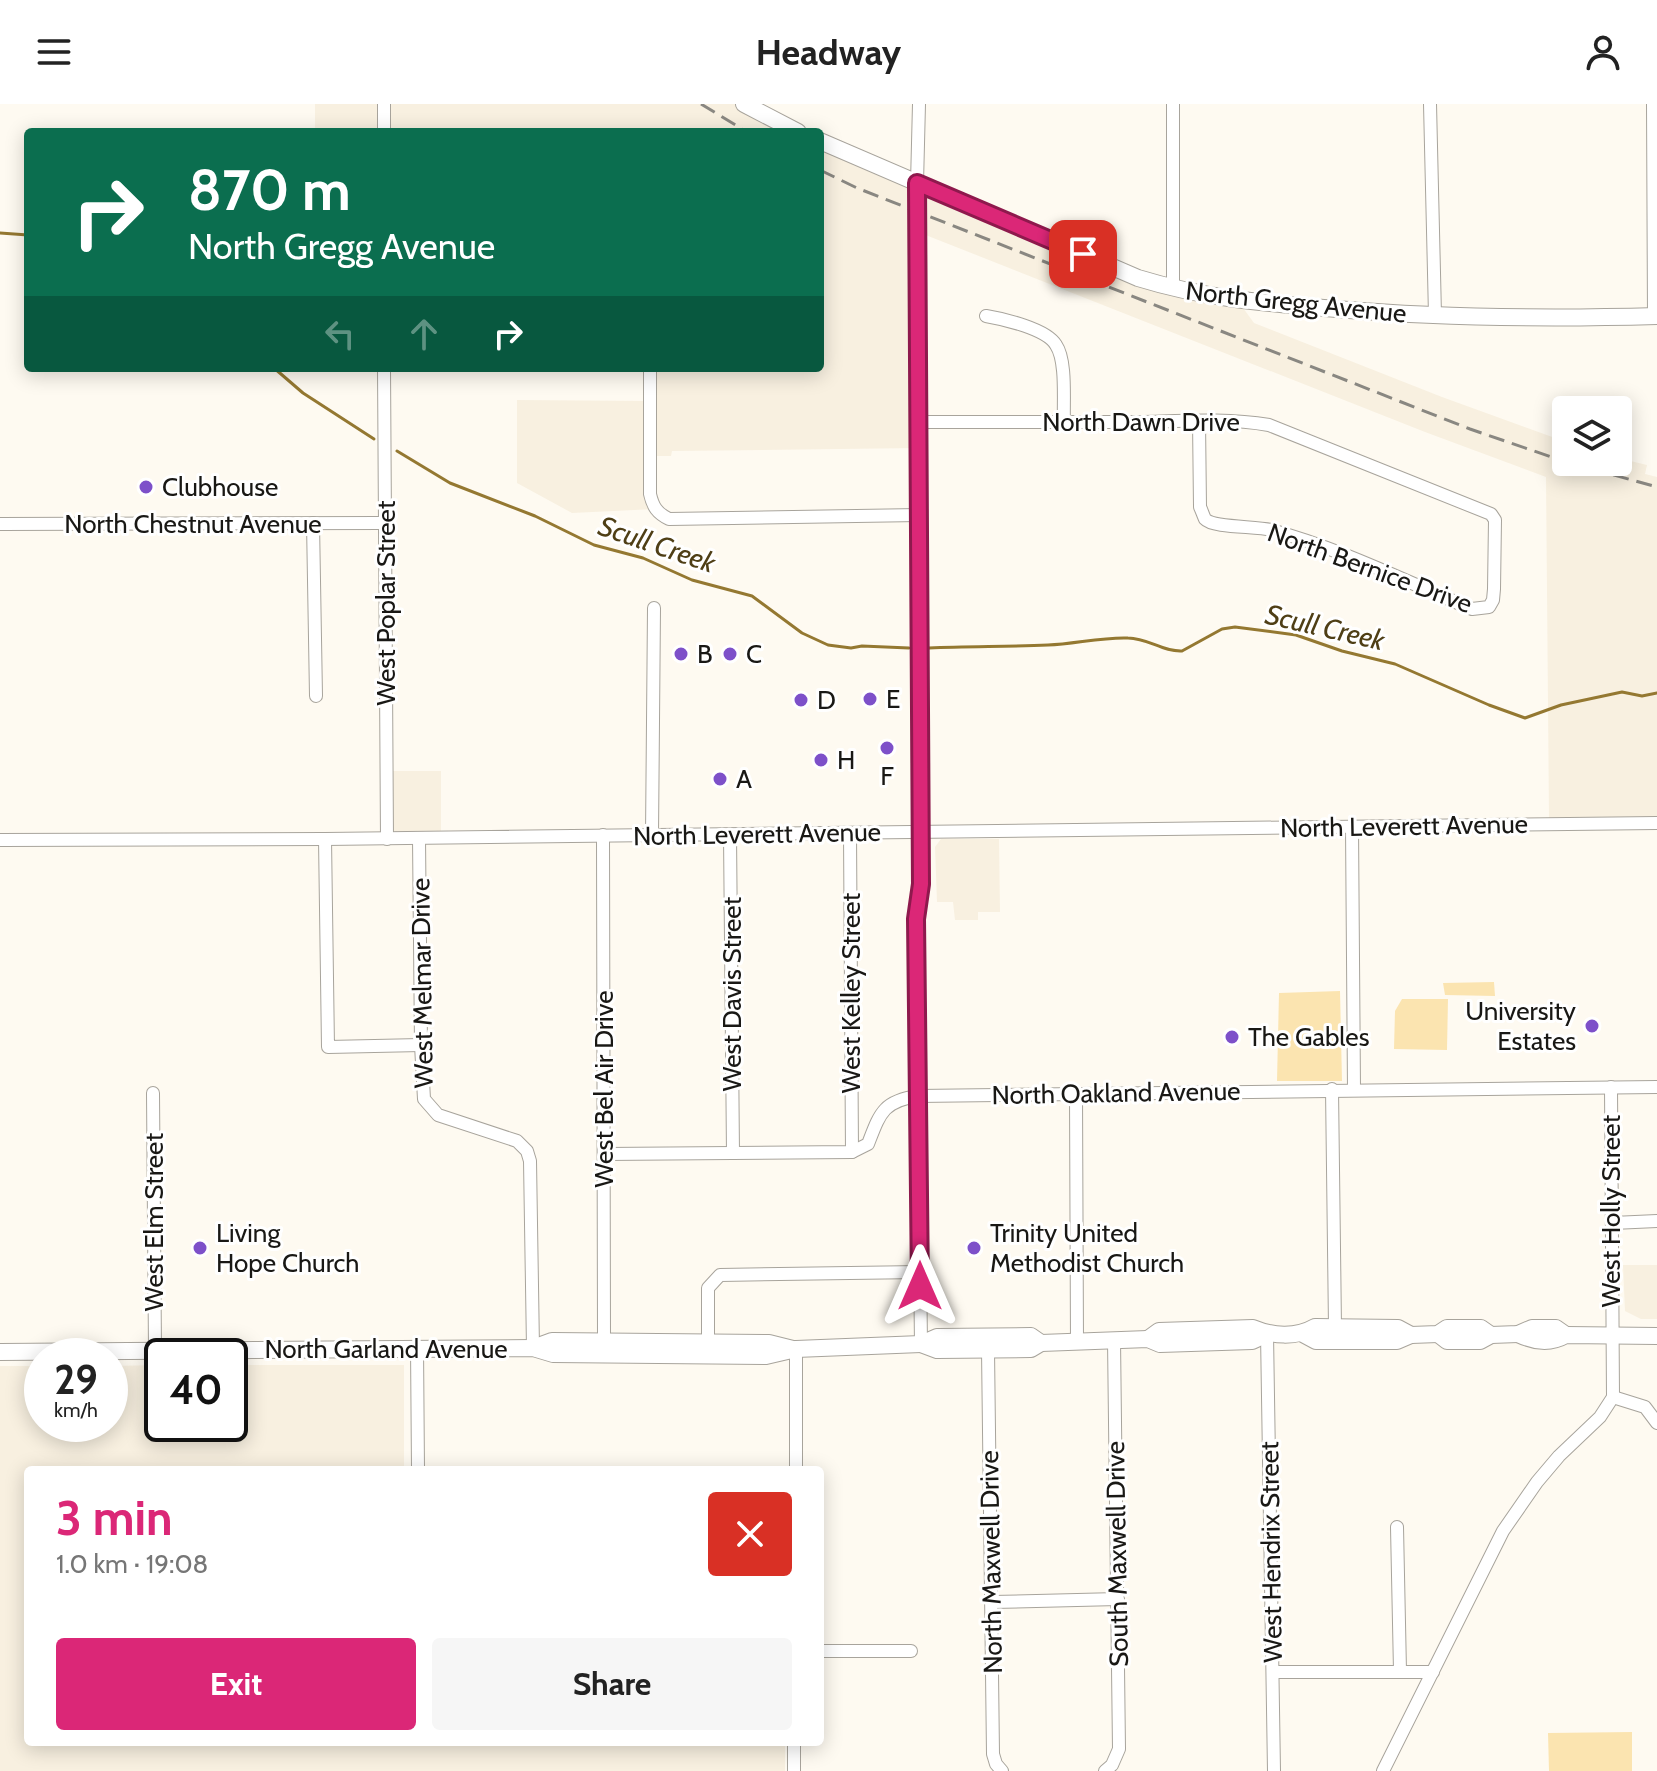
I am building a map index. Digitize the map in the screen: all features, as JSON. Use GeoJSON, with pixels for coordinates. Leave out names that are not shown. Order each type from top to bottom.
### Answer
{"type":"FeatureCollection","features":[{"type":"Feature","properties":{"kind":"main road"},"geometry":{"type":"LineString","coordinates":[[744,104],[790,128]]}},
{"type":"Feature","properties":{"kind":"main road","name":"North Gregg Avenue"},"geometry":{"type":"LineString","coordinates":[[824,143],[1138,278],[1173,289],[1238,301],[1435,315],[1556,319],[1656,316]]}},
{"type":"Feature","properties":{"kind":"main road","name":"North Garland Avenue"},"geometry":{"type":"LineString","coordinates":[[1303,1334],[1315,1327],[1335,1327],[1398,1328],[1411,1335]]}},
{"type":"Feature","properties":{"kind":"main road","name":"North Garland Avenue"},"geometry":{"type":"LineString","coordinates":[[921,1344],[937,1350],[1031,1349],[1041,1343],[1114,1340],[1148,1339],[1160,1344],[1252,1341],[1267,1334],[1303,1334],[1316,1341],[1397,1341],[1411,1335],[1438,1334],[1447,1341],[1480,1341],[1491,1335],[1518,1334],[1532,1328],[1556,1328],[1566,1335],[1657,1336]]}},
{"type":"Feature","properties":{"kind":"main road","name":"North Garland Avenue"},"geometry":{"type":"LineString","coordinates":[[248,1350],[533,1348],[553,1354],[706,1357],[770,1356],[796,1349],[921,1344],[937,1337],[1031,1336],[1041,1343]]}},
{"type":"Feature","properties":{"kind":"main road","name":"North Garland Avenue"},"geometry":{"type":"LineString","coordinates":[[533,1348],[552,1341],[769,1343],[796,1349]]}},
{"type":"Feature","properties":{"kind":"main road","name":"North Garland Avenue"},"geometry":{"type":"LineString","coordinates":[[0,1352],[144,1351]]}},
{"type":"Feature","properties":{"kind":"street"},"geometry":{"type":"LineString","coordinates":[[384,104],[384,128]]}},
{"type":"Feature","properties":{"kind":"street"},"geometry":{"type":"LineString","coordinates":[[919,104],[921,884],[916,919],[921,1344]]}},
{"type":"Feature","properties":{"kind":"street"},"geometry":{"type":"LineString","coordinates":[[1173,104],[1173,289]]}},
{"type":"Feature","properties":{"kind":"street"},"geometry":{"type":"LineString","coordinates":[[1430,104],[1435,315]]}},
{"type":"Feature","properties":{"kind":"street"},"geometry":{"type":"LineString","coordinates":[[1653,104],[1656,316]]}},
{"type":"Feature","properties":{"kind":"street"},"geometry":{"type":"LineString","coordinates":[[986,316],[1004,319],[1046,335],[1055,342],[1061,363],[1064,422]]}},
{"type":"Feature","properties":{"kind":"street","name":"West Poplar Street"},"geometry":{"type":"LineString","coordinates":[[384,372],[387,839]]}},
{"type":"Feature","properties":{"kind":"street"},"geometry":{"type":"LineString","coordinates":[[650,372],[650,494],[655,509],[669,519],[919,515]]}},
{"type":"Feature","properties":{"kind":"street","name":"North Bernice Drive"},"geometry":{"type":"LineString","coordinates":[[1199,421],[1200,507],[1206,519],[1214,524],[1248,525],[1271,530],[1472,609],[1489,607]]}},
{"type":"Feature","properties":{"kind":"street","name":"North Dawn Drive"},"geometry":{"type":"LineString","coordinates":[[918,422],[1242,421],[1269,425],[1456,497],[1491,514],[1495,520],[1494,589],[1489,607]]}},
{"type":"Feature","properties":{"kind":"street"},"geometry":{"type":"LineString","coordinates":[[313,523],[316,696]]}},
{"type":"Feature","properties":{"kind":"street","name":"North Chestnut Avenue"},"geometry":{"type":"LineString","coordinates":[[0,524],[385,523]]}},
{"type":"Feature","properties":{"kind":"street"},"geometry":{"type":"LineString","coordinates":[[652,835],[654,608]]}},
{"type":"Feature","properties":{"kind":"street","name":"North Leverett Avenue"},"geometry":{"type":"LineString","coordinates":[[0,840],[387,839],[1657,823]]}},
{"type":"Feature","properties":{"kind":"street"},"geometry":{"type":"LineString","coordinates":[[1352,827],[1354,1089]]}},
{"type":"Feature","properties":{"kind":"street","name":"West Kelley Street"},"geometry":{"type":"LineString","coordinates":[[850,833],[852,1152]]}},
{"type":"Feature","properties":{"kind":"street","name":"West Bel Air Drive"},"geometry":{"type":"LineString","coordinates":[[603,835],[604,1342]]}},
{"type":"Feature","properties":{"kind":"street","name":"West Davis Street"},"geometry":{"type":"LineString","coordinates":[[730,835],[733,1153]]}},
{"type":"Feature","properties":{"kind":"street","name":"West Melmar Drive"},"geometry":{"type":"LineString","coordinates":[[419,838],[424,1099],[438,1115],[505,1136],[517,1141],[527,1151],[530,1161],[533,1348]]}},
{"type":"Feature","properties":{"kind":"street"},"geometry":{"type":"LineString","coordinates":[[325,839],[328,1047],[421,1045]]}},
{"type":"Feature","properties":{"kind":"street","name":"West Holly Street"},"geometry":{"type":"LineString","coordinates":[[1611,1087],[1613,1397]]}},
{"type":"Feature","properties":{"kind":"street","name":"North Oakland Avenue"},"geometry":{"type":"LineString","coordinates":[[852,1152],[868,1144],[879,1115],[888,1105],[918,1096],[1657,1087]]}},
{"type":"Feature","properties":{"kind":"street"},"geometry":{"type":"LineString","coordinates":[[1332,1089],[1335,1327]]}},
{"type":"Feature","properties":{"kind":"street","name":"West Elm Street"},"geometry":{"type":"LineString","coordinates":[[153,1093],[155,1338]]}},
{"type":"Feature","properties":{"kind":"street"},"geometry":{"type":"LineString","coordinates":[[1076,1094],[1077,1342]]}},
{"type":"Feature","properties":{"kind":"street"},"geometry":{"type":"LineString","coordinates":[[605,1154],[852,1152]]}},
{"type":"Feature","properties":{"kind":"street"},"geometry":{"type":"LineString","coordinates":[[1613,1223],[1657,1221]]}},
{"type":"Feature","properties":{"kind":"street"},"geometry":{"type":"LineString","coordinates":[[708,1344],[708,1288],[714,1278],[725,1274],[920,1272]]}},
{"type":"Feature","properties":{"kind":"street","name":"West Hendrix Street"},"geometry":{"type":"LineString","coordinates":[[1267,1334],[1274,1771]]}},
{"type":"Feature","properties":{"kind":"street","name":"South Maxwell Drive"},"geometry":{"type":"LineString","coordinates":[[1108,1768],[1119,1749],[1114,1340]]}},
{"type":"Feature","properties":{"kind":"street"},"geometry":{"type":"LineString","coordinates":[[417,1347],[418,1466]]}},
{"type":"Feature","properties":{"kind":"street"},"geometry":{"type":"LineString","coordinates":[[796,1349],[796,1466]]}},
{"type":"Feature","properties":{"kind":"street","name":"North Maxwell Drive"},"geometry":{"type":"LineString","coordinates":[[988,1350],[993,1754],[1002,1771]]}},
{"type":"Feature","properties":{"kind":"street"},"geometry":{"type":"LineString","coordinates":[[1383,1771],[1483,1567],[1514,1514],[1559,1456],[1600,1417],[1613,1397],[1645,1407],[1657,1423]]}},
{"type":"Feature","properties":{"kind":"street"},"geometry":{"type":"LineString","coordinates":[[1397,1527],[1400,1671]]}},
{"type":"Feature","properties":{"kind":"street"},"geometry":{"type":"LineString","coordinates":[[992,1602],[1118,1599]]}},
{"type":"Feature","properties":{"kind":"street"},"geometry":{"type":"LineString","coordinates":[[824,1651],[911,1651]]}},
{"type":"Feature","properties":{"kind":"street"},"geometry":{"type":"LineString","coordinates":[[1273,1672],[1433,1672]]}},
{"type":"Feature","properties":{"kind":"street"},"geometry":{"type":"LineString","coordinates":[[794,1746],[794,1771]]}},
{"type":"Feature","properties":{"kind":"shaded area"},"geometry":{"type":"Polygon","coordinates":[[[315,104],[744,104],[790,128],[315,128],[315,104]]]}},
{"type":"Feature","properties":{"kind":"shaded area"},"geometry":{"type":"Polygon","coordinates":[[[824,143],[1138,278],[1238,301],[1254,323],[1552,437],[1552,476],[1632,476],[1632,461],[1647,465],[1645,474],[1657,477],[1657,817],[1549,818],[1546,477],[918,232],[918,448],[672,451],[671,456],[651,456],[655,509],[572,513],[517,483],[517,400],[649,401],[650,372],[824,372],[824,143]]]}},
{"type":"Feature","properties":{"kind":"shaded area"},"geometry":{"type":"Polygon","coordinates":[[[387,771],[441,771],[441,838],[387,839],[387,771]]]}},
{"type":"Feature","properties":{"kind":"shaded area"},"geometry":{"type":"Polygon","coordinates":[[[941,839],[999,839],[1000,912],[978,912],[978,920],[955,920],[953,902],[937,902],[935,847],[941,839]]]}},
{"type":"Feature","properties":{"kind":"shaded area"},"geometry":{"type":"Polygon","coordinates":[[[1494,982],[1495,996],[1445,995],[1443,983],[1494,982]]]}},
{"type":"Feature","properties":{"kind":"shaded area"},"geometry":{"type":"Polygon","coordinates":[[[1340,991],[1342,1081],[1277,1081],[1279,993],[1340,991]]]}},
{"type":"Feature","properties":{"kind":"shaded area"},"geometry":{"type":"Polygon","coordinates":[[[1402,999],[1448,999],[1447,1050],[1394,1049],[1395,1011],[1402,999]]]}},
{"type":"Feature","properties":{"kind":"shaded area"},"geometry":{"type":"Polygon","coordinates":[[[1623,1265],[1657,1265],[1657,1319],[1641,1319],[1625,1311],[1623,1265]]]}},
{"type":"Feature","properties":{"kind":"shaded area"},"geometry":{"type":"Polygon","coordinates":[[[144,1365],[144,1442],[248,1442],[248,1365],[404,1365],[404,1466],[24,1466],[24,1746],[785,1746],[785,1771],[0,1771],[0,1366],[24,1366],[24,1442],[128,1442],[128,1366],[144,1365]]]}},
{"type":"Feature","properties":{"kind":"shaded area"},"geometry":{"type":"Polygon","coordinates":[[[1632,1732],[1632,1771],[1549,1771],[1548,1733],[1632,1732]]]}},
{"type":"Feature","properties":{"kind":"waterway","name":"Scull Creek"},"geometry":{"type":"LineString","coordinates":[[0,233],[24,235]]}},
{"type":"Feature","properties":{"kind":"waterway","name":"Scull Creek"},"geometry":{"type":"LineString","coordinates":[[279,372],[303,393],[374,439]]}},
{"type":"Feature","properties":{"kind":"waterway","name":"Scull Creek"},"geometry":{"type":"LineString","coordinates":[[397,451],[450,483],[535,516],[594,545],[643,558],[692,580],[752,596],[802,633],[828,645],[909,648]]}},
{"type":"Feature","properties":{"kind":"waterway","name":"Scull Creek"},"geometry":{"type":"LineString","coordinates":[[929,648],[1048,645],[1128,638],[1182,651],[1222,629],[1235,627],[1296,635],[1342,651],[1395,664],[1525,718],[1561,705],[1622,692],[1642,696],[1657,693]]}},
{"type":"Feature","properties":{"kind":"railway"},"geometry":{"type":"LineString","coordinates":[[701,104],[740,128]]}},
{"type":"Feature","properties":{"kind":"railway"},"geometry":{"type":"LineString","coordinates":[[824,172],[857,188],[1470,429],[1552,457]]}},
{"type":"Feature","properties":{"kind":"railway"},"geometry":{"type":"LineString","coordinates":[[1617,476],[1657,487]]}},
{"type":"Feature","properties":{"kind":"place","name":"Clubhouse"},"geometry":{"type":"Point","coordinates":[146,487]}},
{"type":"Feature","properties":{"kind":"place","name":"B"},"geometry":{"type":"Point","coordinates":[681,654]}},
{"type":"Feature","properties":{"kind":"place","name":"C"},"geometry":{"type":"Point","coordinates":[730,654]}},
{"type":"Feature","properties":{"kind":"place","name":"E"},"geometry":{"type":"Point","coordinates":[870,699]}},
{"type":"Feature","properties":{"kind":"place","name":"D"},"geometry":{"type":"Point","coordinates":[801,700]}},
{"type":"Feature","properties":{"kind":"place","name":"F"},"geometry":{"type":"Point","coordinates":[887,748]}},
{"type":"Feature","properties":{"kind":"place","name":"H"},"geometry":{"type":"Point","coordinates":[821,760]}},
{"type":"Feature","properties":{"kind":"place","name":"A"},"geometry":{"type":"Point","coordinates":[720,779]}},
{"type":"Feature","properties":{"kind":"place","name":"University Estates"},"geometry":{"type":"Point","coordinates":[1592,1026]}},
{"type":"Feature","properties":{"kind":"place","name":"The Gables"},"geometry":{"type":"Point","coordinates":[1232,1037]}},
{"type":"Feature","properties":{"kind":"place","name":"Living Hope Church"},"geometry":{"type":"Point","coordinates":[200,1248]}},
{"type":"Feature","properties":{"kind":"place","name":"Trinity United Methodist Church"},"geometry":{"type":"Point","coordinates":[974,1248]}},
{"type":"Feature","properties":{"kind":"route"},"geometry":{"type":"LineString","coordinates":[[920,1286],[916,919],[921,884],[917,183],[1083,254]]}}]}
